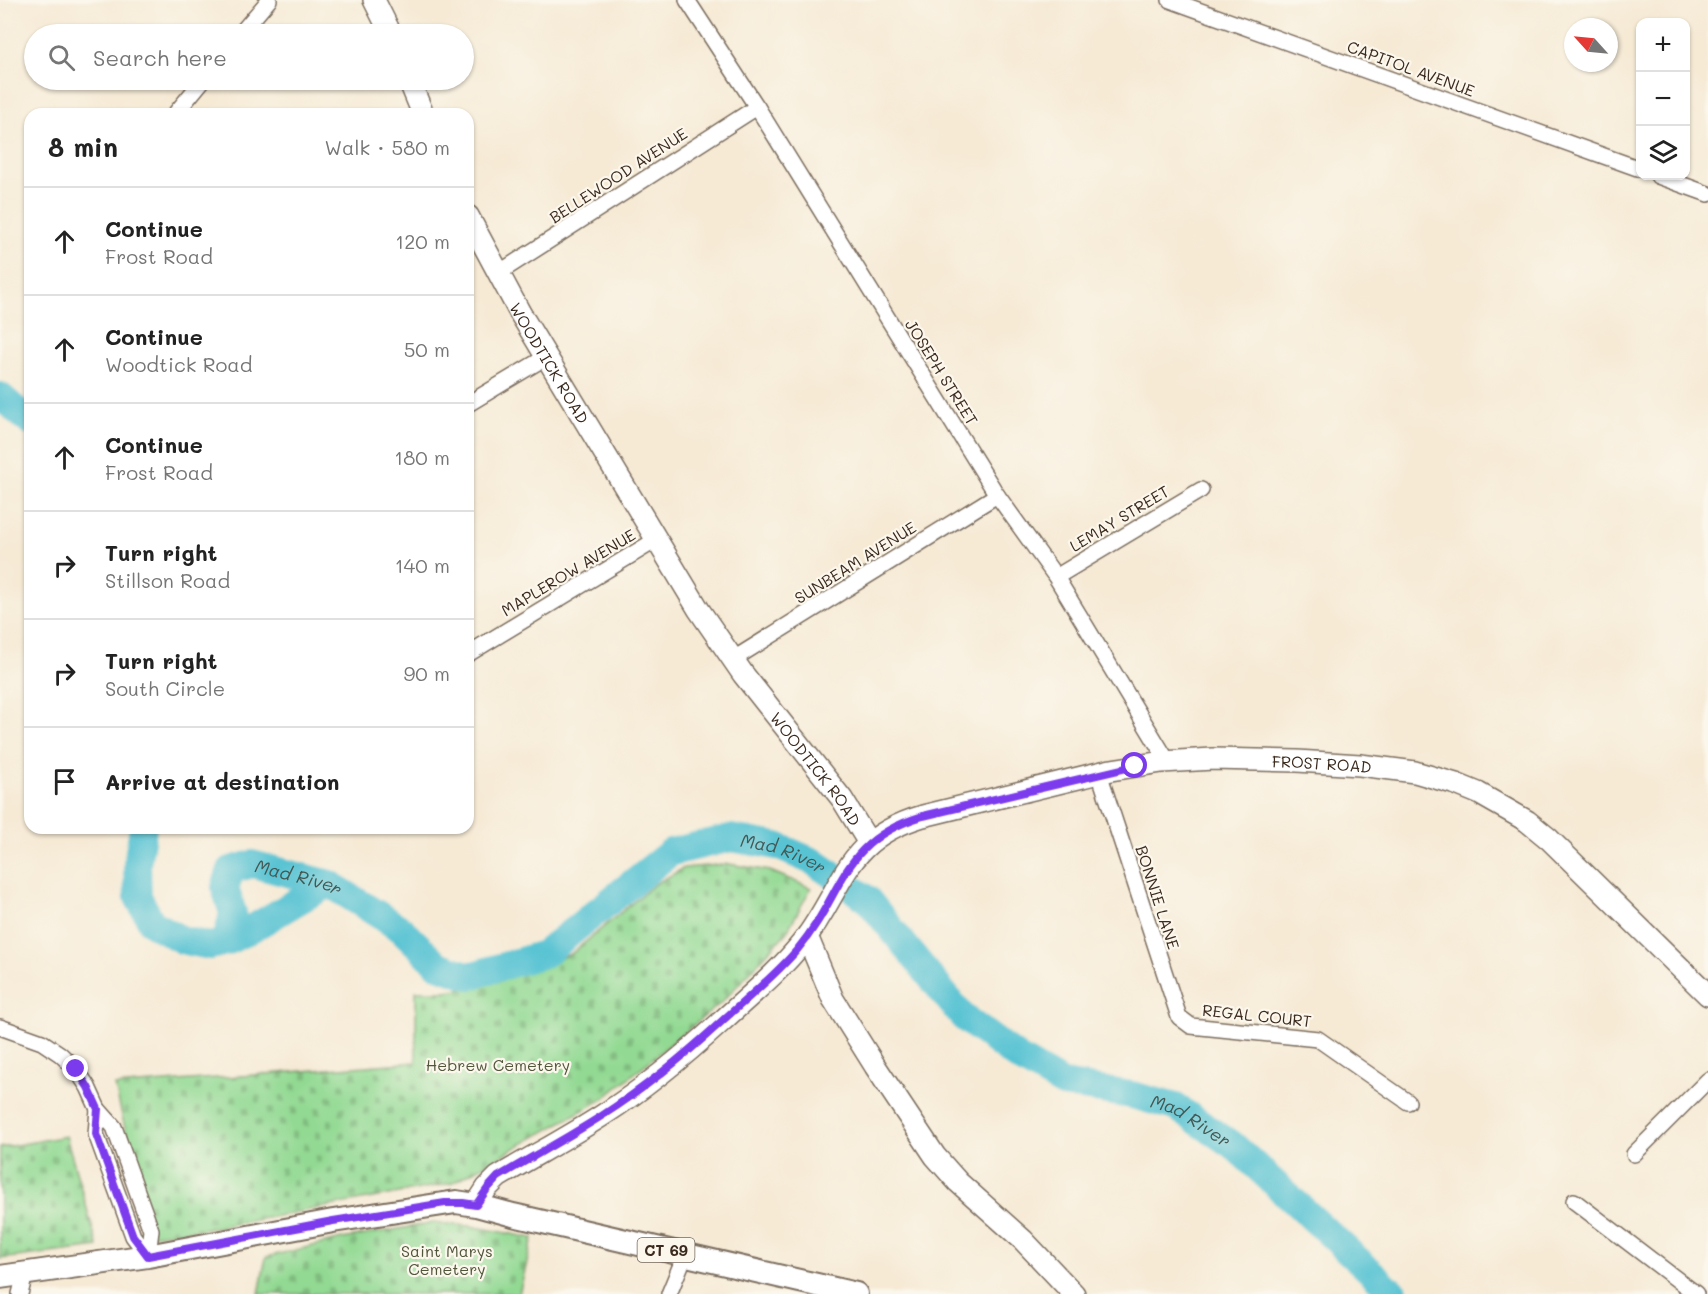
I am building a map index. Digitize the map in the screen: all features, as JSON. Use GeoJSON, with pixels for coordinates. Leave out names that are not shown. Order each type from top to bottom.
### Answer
{"type":"FeatureCollection","features":[{"type":"Feature","properties":{"kind":"main road"},"geometry":{"type":"LineString","coordinates":[[374,0],[386,24]]}},
{"type":"Feature","properties":{"kind":"main road"},"geometry":{"type":"LineString","coordinates":[[413,90],[421,108]]}},
{"type":"Feature","properties":{"kind":"main road","name":"WOODTICK ROAD"},"geometry":{"type":"LineString","coordinates":[[474,228],[497,274],[546,357],[656,540],[732,660],[842,798],[869,843],[849,865],[807,936]]}},
{"type":"Feature","properties":{"kind":"main road","name":"FROST ROAD"},"geometry":{"type":"LineString","coordinates":[[869,843],[903,822],[1099,773],[1168,762],[1213,759],[1255,760],[1392,768],[1435,777],[1478,793],[1513,812],[1541,832],[1708,995]]}},
{"type":"Feature","properties":{"kind":"main road"},"geometry":{"type":"LineString","coordinates":[[476,1205],[498,1177],[604,1114],[675,1062],[782,965],[807,936],[833,999],[935,1156],[958,1182],[1023,1240],[1074,1294]]}},
{"type":"Feature","properties":{"kind":"main road","name":"CT 69"},"geometry":{"type":"LineString","coordinates":[[0,1277],[23,1284],[148,1256],[333,1221],[456,1202],[856,1294]]}},
{"type":"Feature","properties":{"kind":"street"},"geometry":{"type":"LineString","coordinates":[[249,24],[269,0]]}},
{"type":"Feature","properties":{"kind":"street","name":"JOSEPH STREET"},"geometry":{"type":"LineString","coordinates":[[687,0],[757,108],[997,495],[1056,577],[1168,762]]}},
{"type":"Feature","properties":{"kind":"street","name":"CAPITOL AVENUE"},"geometry":{"type":"LineString","coordinates":[[1170,0],[1636,167]]}},
{"type":"Feature","properties":{"kind":"street"},"geometry":{"type":"LineString","coordinates":[[180,108],[195,90]]}},
{"type":"Feature","properties":{"kind":"street","name":"BELLEWOOD AVENUE"},"geometry":{"type":"LineString","coordinates":[[497,274],[757,108]]}},
{"type":"Feature","properties":{"kind":"street"},"geometry":{"type":"LineString","coordinates":[[1669,180],[1708,194]]}},
{"type":"Feature","properties":{"kind":"street"},"geometry":{"type":"LineString","coordinates":[[474,400],[546,357]]}},
{"type":"Feature","properties":{"kind":"street","name":"LEMAY STREET"},"geometry":{"type":"LineString","coordinates":[[1056,577],[1201,490]]}},
{"type":"Feature","properties":{"kind":"street","name":"SUNBEAM AVENUE"},"geometry":{"type":"LineString","coordinates":[[732,660],[997,495]]}},
{"type":"Feature","properties":{"kind":"street","name":"MAPLEROW AVENUE"},"geometry":{"type":"LineString","coordinates":[[474,650],[656,540]]}},
{"type":"Feature","properties":{"kind":"street","name":"BONNIE LANE"},"geometry":{"type":"LineString","coordinates":[[1099,773],[1179,1017],[1191,1026]]}},
{"type":"Feature","properties":{"kind":"street","name":"REGAL COURT"},"geometry":{"type":"LineString","coordinates":[[1191,1026],[1318,1039],[1408,1102]]}},
{"type":"Feature","properties":{"kind":"street"},"geometry":{"type":"LineString","coordinates":[[0,1027],[42,1042],[60,1054],[76,1069],[88,1087],[98,1109],[114,1127],[151,1230],[148,1256]]}},
{"type":"Feature","properties":{"kind":"street"},"geometry":{"type":"LineString","coordinates":[[1634,1154],[1708,1080]]}},
{"type":"Feature","properties":{"kind":"street"},"geometry":{"type":"LineString","coordinates":[[1574,1201],[1696,1294]]}},
{"type":"Feature","properties":{"kind":"street"},"geometry":{"type":"LineString","coordinates":[[669,1294],[685,1255]]}},
{"type":"Feature","properties":{"kind":"green space","name":"Hebrew Cemetery"},"geometry":{"type":"Polygon","coordinates":[[[729,864],[770,871],[811,888],[786,933],[722,1002],[603,1099],[452,1183],[218,1227],[150,1235],[115,1086],[416,1062],[416,991],[447,991],[495,982],[571,954],[655,884],[684,868],[729,864]]]}},
{"type":"Feature","properties":{"kind":"green space"},"geometry":{"type":"Polygon","coordinates":[[[66,1136],[98,1247],[0,1259],[0,1148],[66,1136]]]}},
{"type":"Feature","properties":{"kind":"green space","name":"Saint Marys Cemetery"},"geometry":{"type":"Polygon","coordinates":[[[432,1223],[470,1226],[533,1238],[519,1294],[259,1294],[266,1257],[342,1239],[432,1223]]]}},
{"type":"Feature","properties":{"kind":"waterway","name":"Mad River"},"geometry":{"type":"LineString","coordinates":[[0,396],[24,417]]}},
{"type":"Feature","properties":{"kind":"waterway","name":"Mad River"},"geometry":{"type":"LineString","coordinates":[[142,834],[137,864],[138,897],[152,923],[182,940],[210,946],[226,942],[233,913],[225,888],[231,870],[252,864],[330,884],[401,929],[438,965],[470,976],[544,954],[671,852],[731,838],[777,846],[814,862],[867,899],[963,1017],[1018,1058],[1063,1084],[1132,1095],[1176,1107],[1234,1146],[1395,1294]]}},
{"type":"Feature","properties":{"kind":"waterway"},"geometry":{"type":"LineString","coordinates":[[226,942],[330,884]]}},
{"type":"Feature","properties":{"kind":"route"},"geometry":{"type":"LineString","coordinates":[[76,1069],[88,1087],[98,1109],[96,1134],[133,1236],[148,1256],[333,1221],[445,1203],[476,1205],[498,1177],[619,1104],[659,1075],[721,1022],[796,951],[852,860],[869,843],[889,829],[923,816],[1135,766]]}}]}
